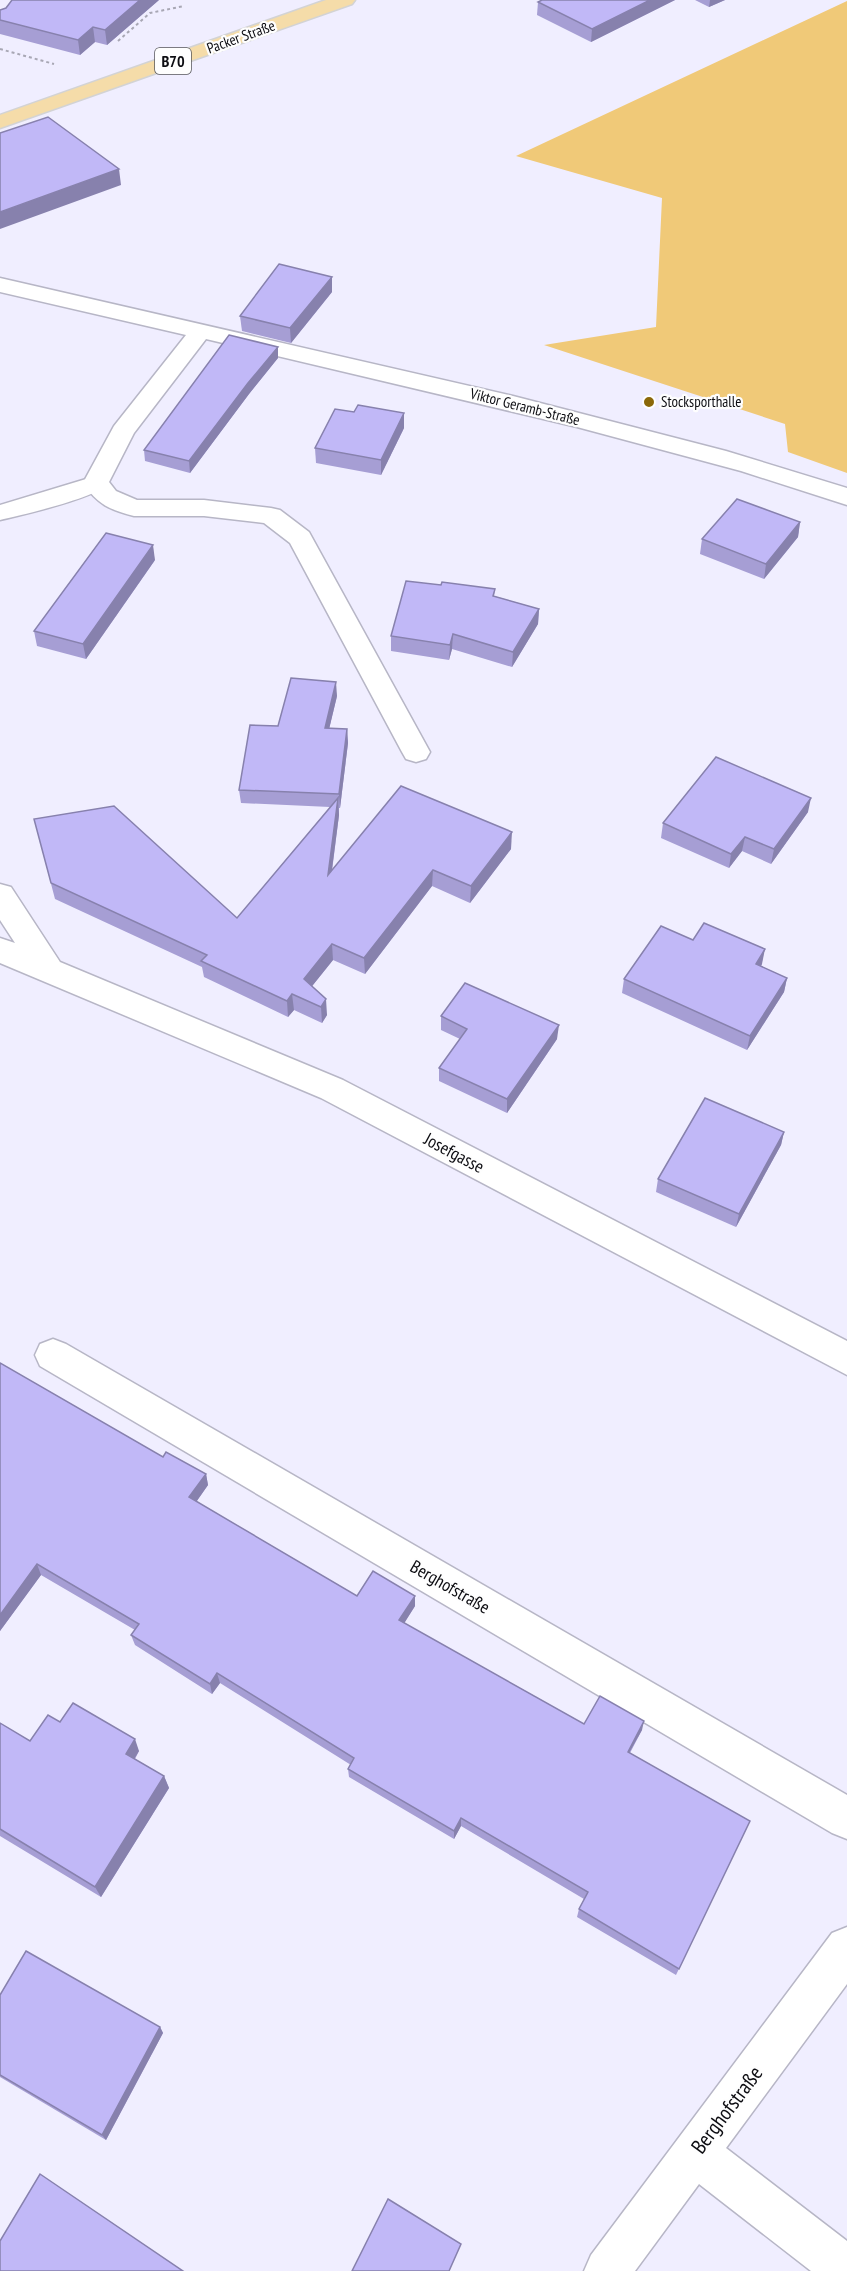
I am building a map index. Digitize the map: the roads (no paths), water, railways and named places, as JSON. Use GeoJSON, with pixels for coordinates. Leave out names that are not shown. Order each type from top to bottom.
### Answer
{"type":"FeatureCollection","features":[{"type":"Feature","properties":{"kind":"main road","name":"Packer Straße"},"geometry":{"type":"LineString","coordinates":[[0,122],[345,0]]}},
{"type":"Feature","properties":{"kind":"street","name":"Viktor Geramb-Straße"},"geometry":{"type":"LineString","coordinates":[[0,285],[200,332],[417,379],[777,472],[847,496]]}},
{"type":"Feature","properties":{"kind":"street"},"geometry":{"type":"LineString","coordinates":[[200,332],[123,431],[96,483],[107,497],[134,508],[204,508],[271,516],[300,538],[416,752]]}},
{"type":"Feature","properties":{"kind":"street"},"geometry":{"type":"LineString","coordinates":[[0,896],[49,971]]}},
{"type":"Feature","properties":{"kind":"street","name":"Josefgasse"},"geometry":{"type":"LineString","coordinates":[[0,950],[332,1089],[847,1359]]}},
{"type":"Feature","properties":{"kind":"street","name":"Berghofstraße"},"geometry":{"type":"LineString","coordinates":[[53,1356],[847,1818]]}},
{"type":"Feature","properties":{"kind":"street","name":"Berghofstraße"},"geometry":{"type":"LineString","coordinates":[[607,2271],[847,1948]]}},
{"type":"Feature","properties":{"kind":"street"},"geometry":{"type":"LineString","coordinates":[[695,2153],[847,2270]]}},
{"type":"Feature","properties":{"kind":"lane"},"geometry":{"type":"LineString","coordinates":[[0,513],[62,496],[96,483]]}},
{"type":"Feature","properties":{"kind":"place","name":"Stocksporthalle"},"geometry":{"type":"Point","coordinates":[649,402]}}]}
